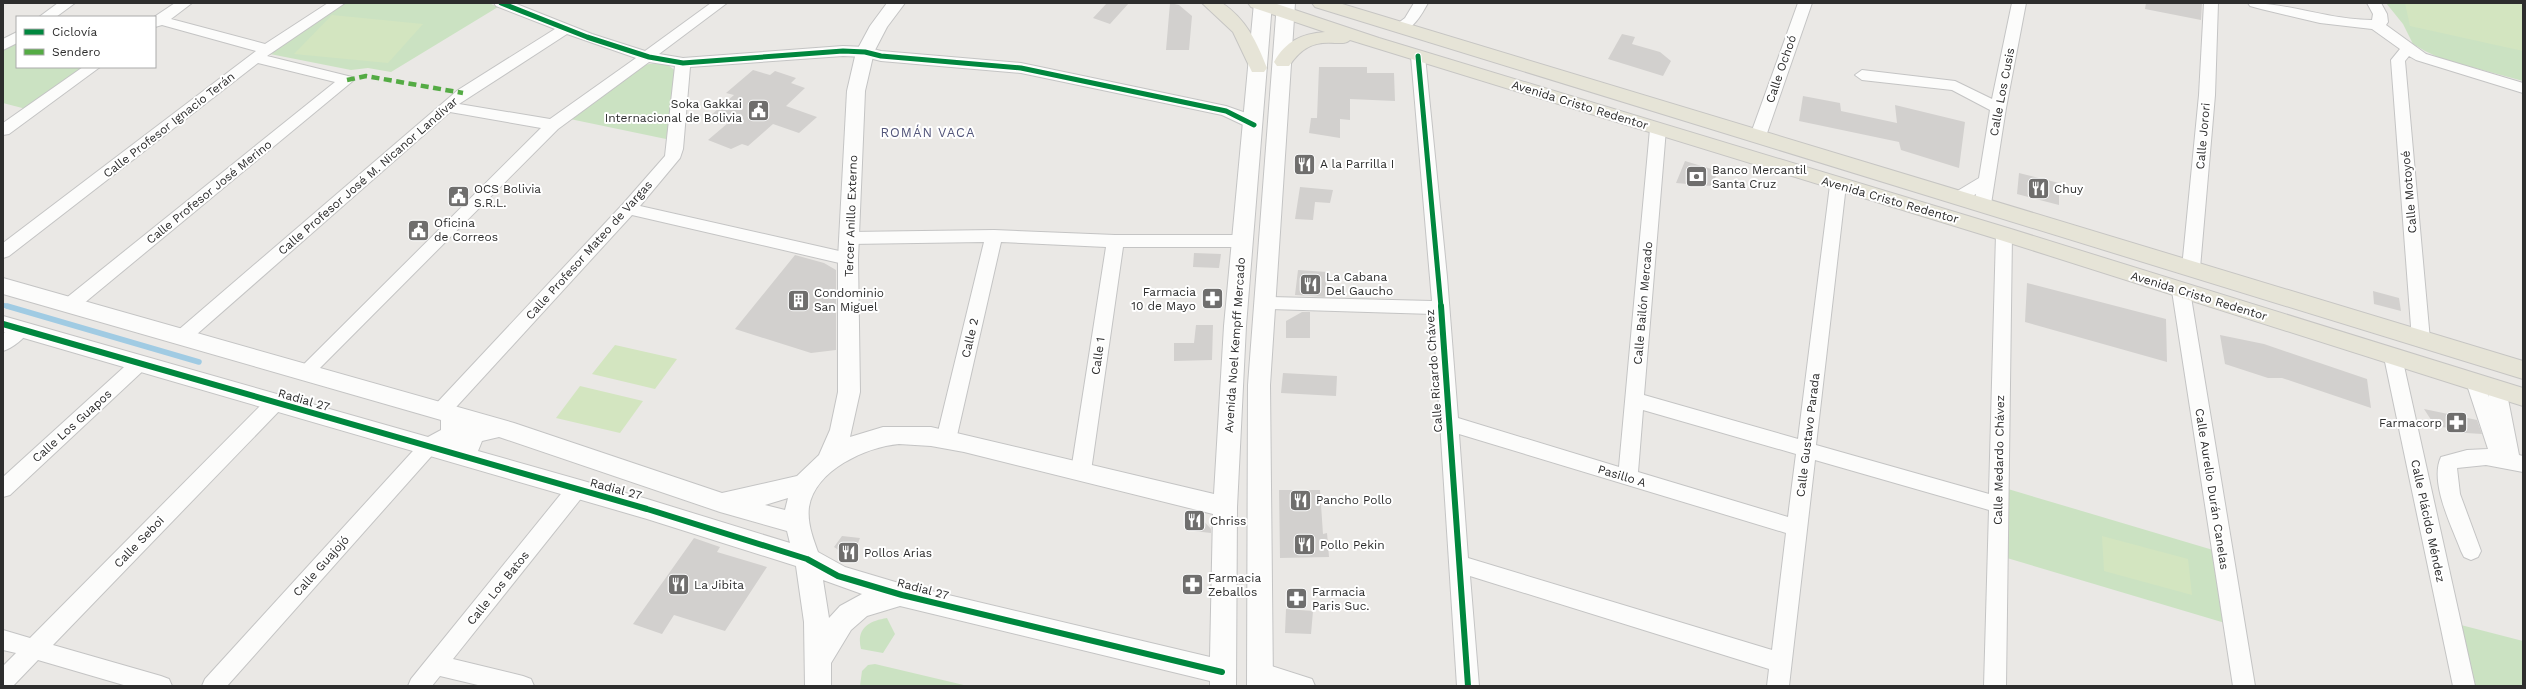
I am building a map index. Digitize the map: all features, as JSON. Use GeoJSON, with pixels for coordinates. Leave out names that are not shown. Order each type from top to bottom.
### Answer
{"type":"FeatureCollection","features":[{"type":"Feature","properties":{"kind":"main road"},"geometry":{"type":"LineString","coordinates":[[1212,3],[1230,15],[1244,33],[1258,68]]}},
{"type":"Feature","properties":{"kind":"main road","name":"Avenida Cristo Redentor"},"geometry":{"type":"LineString","coordinates":[[1321,3],[2523,370]]}},
{"type":"Feature","properties":{"kind":"main road"},"geometry":{"type":"LineString","coordinates":[[1365,3],[1397,27]]}},
{"type":"Feature","properties":{"kind":"main road","name":"Avenida Cristo Redentor"},"geometry":{"type":"LineString","coordinates":[[1261,4],[1286,8],[1372,42],[1838,185],[2004,234],[2181,291],[2523,397]]}},
{"type":"Feature","properties":{"kind":"main road"},"geometry":{"type":"LineString","coordinates":[[1283,62],[1294,45],[1307,39],[1338,38],[1372,42]]}},
{"type":"Feature","properties":{"kind":"main road"},"geometry":{"type":"LineString","coordinates":[[1658,129],[1711,138],[1954,210],[1973,209],[1983,204]]}},
{"type":"Feature","properties":{"kind":"main road"},"geometry":{"type":"LineString","coordinates":[[2004,234],[2012,227],[2029,229],[2259,297],[2320,308]]}},
{"type":"Feature","properties":{"kind":"street"},"geometry":{"type":"LineString","coordinates":[[48,16],[68,3]]}},
{"type":"Feature","properties":{"kind":"street"},"geometry":{"type":"LineString","coordinates":[[158,22],[185,3]]}},
{"type":"Feature","properties":{"kind":"street","name":"Calle Profesor Ignacio Terán"},"geometry":{"type":"LineString","coordinates":[[3,252],[262,53],[338,3]]}},
{"type":"Feature","properties":{"kind":"street"},"geometry":{"type":"LineString","coordinates":[[501,3],[565,29],[649,56],[683,63],[843,51],[864,52],[881,56],[1021,68],[1226,111],[1241,117],[1254,125]]}},
{"type":"Feature","properties":{"kind":"street"},"geometry":{"type":"LineString","coordinates":[[304,373],[553,125],[720,3]]}},
{"type":"Feature","properties":{"kind":"street","name":"Tercer Anillo Externo"},"geometry":{"type":"LineString","coordinates":[[818,686],[820,659],[817,622],[807,558],[797,524],[797,507],[806,484],[828,461],[842,430],[846,411],[849,392],[850,333],[848,259],[856,91],[864,52],[879,26],[896,3]]}},
{"type":"Feature","properties":{"kind":"street","name":"Calle Ochoó"},"geometry":{"type":"LineString","coordinates":[[1758,136],[1805,3]]}},
{"type":"Feature","properties":{"kind":"street","name":"Calle Los Cusis"},"geometry":{"type":"LineString","coordinates":[[1983,204],[1998,108],[2019,3]]}},
{"type":"Feature","properties":{"kind":"street","name":"Calle Jorori"},"geometry":{"type":"LineString","coordinates":[[2191,268],[2207,95],[2211,3]]}},
{"type":"Feature","properties":{"kind":"street"},"geometry":{"type":"LineString","coordinates":[[2255,3],[2355,25],[2376,25],[2381,22],[2374,3]]}},
{"type":"Feature","properties":{"kind":"street","name":"Avenida Noel Kempff Mercado"},"geometry":{"type":"LineString","coordinates":[[1222,679],[1225,507],[1241,241],[1254,125],[1261,4]]}},
{"type":"Feature","properties":{"kind":"street"},"geometry":{"type":"LineString","coordinates":[[1286,8],[1259,385],[1259,679],[1304,686]]}},
{"type":"Feature","properties":{"kind":"street"},"geometry":{"type":"LineString","coordinates":[[1397,27],[1406,24],[1418,8]]}},
{"type":"Feature","properties":{"kind":"street"},"geometry":{"type":"LineString","coordinates":[[1418,8],[1418,22],[1426,35]]}},
{"type":"Feature","properties":{"kind":"street"},"geometry":{"type":"LineString","coordinates":[[158,22],[262,53]]}},
{"type":"Feature","properties":{"kind":"street"},"geometry":{"type":"LineString","coordinates":[[2376,25],[2408,48],[2436,64],[2523,88]]}},
{"type":"Feature","properties":{"kind":"street","name":"Calle Profesor José M. Nicanor Landívar"},"geometry":{"type":"LineString","coordinates":[[182,337],[463,93],[565,29]]}},
{"type":"Feature","properties":{"kind":"street"},"geometry":{"type":"LineString","coordinates":[[3,46],[16,37]]}},
{"type":"Feature","properties":{"kind":"street","name":"Calle Motoyoé"},"geometry":{"type":"LineString","coordinates":[[2408,48],[2398,60],[2421,340]]}},
{"type":"Feature","properties":{"kind":"street","name":"Calle Profesor José Merino"},"geometry":{"type":"LineString","coordinates":[[70,304],[347,80],[262,53]]}},
{"type":"Feature","properties":{"kind":"street","name":"Calle Ricardo Chávez"},"geometry":{"type":"LineString","coordinates":[[1418,56],[1423,132],[1441,308],[1458,564],[1468,686]]}},
{"type":"Feature","properties":{"kind":"street","name":"Calle Profesor Mateo de Vargas"},"geometry":{"type":"LineString","coordinates":[[447,414],[672,158],[675,149],[683,63]]}},
{"type":"Feature","properties":{"kind":"street"},"geometry":{"type":"LineString","coordinates":[[3,130],[92,68]]}},
{"type":"Feature","properties":{"kind":"street"},"geometry":{"type":"LineString","coordinates":[[1862,75],[1955,86],[1998,108]]}},
{"type":"Feature","properties":{"kind":"street"},"geometry":{"type":"LineString","coordinates":[[1226,111],[1256,101]]}},
{"type":"Feature","properties":{"kind":"street"},"geometry":{"type":"LineString","coordinates":[[447,107],[553,125]]}},
{"type":"Feature","properties":{"kind":"street","name":"Calle Bailón Mercado"},"geometry":{"type":"LineString","coordinates":[[1628,478],[1658,129]]}},
{"type":"Feature","properties":{"kind":"street"},"geometry":{"type":"LineString","coordinates":[[1960,197],[1986,181]]}},
{"type":"Feature","properties":{"kind":"street","name":"Calle Gustavo Parada"},"geometry":{"type":"LineString","coordinates":[[1778,686],[1838,185]]}},
{"type":"Feature","properties":{"kind":"street"},"geometry":{"type":"LineString","coordinates":[[628,209],[848,259]]}},
{"type":"Feature","properties":{"kind":"street","name":"Calle Medardo Chávez"},"geometry":{"type":"LineString","coordinates":[[1995,686],[2004,234]]}},
{"type":"Feature","properties":{"kind":"street"},"geometry":{"type":"LineString","coordinates":[[850,238],[994,236],[1115,241],[1241,241]]}},
{"type":"Feature","properties":{"kind":"street","name":"Calle 2"},"geometry":{"type":"LineString","coordinates":[[946,440],[994,236]]}},
{"type":"Feature","properties":{"kind":"street","name":"Calle 1"},"geometry":{"type":"LineString","coordinates":[[1081,471],[1115,241]]}},
{"type":"Feature","properties":{"kind":"street","name":"Radial 27"},"geometry":{"type":"LineString","coordinates":[[3,286],[498,428],[720,502],[797,524]]}},
{"type":"Feature","properties":{"kind":"street","name":"Calle Aurelio Durán Canelas"},"geometry":{"type":"LineString","coordinates":[[2181,291],[2244,686]]}},
{"type":"Feature","properties":{"kind":"street"},"geometry":{"type":"LineString","coordinates":[[1266,303],[1441,308]]}},
{"type":"Feature","properties":{"kind":"street"},"geometry":{"type":"LineString","coordinates":[[3,344],[12,326]]}},
{"type":"Feature","properties":{"kind":"street","name":"Radial 27"},"geometry":{"type":"LineString","coordinates":[[12,326],[275,403],[429,446],[807,558],[838,576],[902,595],[1222,679]]}},
{"type":"Feature","properties":{"kind":"street","name":"Calle Plácido Méndez"},"geometry":{"type":"LineString","coordinates":[[2393,356],[2464,686]]}},
{"type":"Feature","properties":{"kind":"street","name":"Calle Los Guapos"},"geometry":{"type":"LineString","coordinates":[[3,489],[140,363]]}},
{"type":"Feature","properties":{"kind":"street"},"geometry":{"type":"LineString","coordinates":[[2475,382],[2513,461]]}},
{"type":"Feature","properties":{"kind":"street"},"geometry":{"type":"LineString","coordinates":[[2497,389],[2513,461]]}},
{"type":"Feature","properties":{"kind":"street"},"geometry":{"type":"LineString","coordinates":[[1635,400],[1999,505]]}},
{"type":"Feature","properties":{"kind":"street","name":"Calle Seboi"},"geometry":{"type":"LineString","coordinates":[[3,681],[275,403]]}},
{"type":"Feature","properties":{"kind":"street"},"geometry":{"type":"LineString","coordinates":[[846,411],[862,426],[894,436]]}},
{"type":"Feature","properties":{"kind":"street"},"geometry":{"type":"LineString","coordinates":[[429,446],[446,440],[453,434],[447,414]]}},
{"type":"Feature","properties":{"kind":"street","name":"Pasillo A"},"geometry":{"type":"LineString","coordinates":[[1448,423],[1797,528]]}},
{"type":"Feature","properties":{"kind":"street"},"geometry":{"type":"LineString","coordinates":[[466,457],[465,448],[472,436],[483,431],[498,428]]}},
{"type":"Feature","properties":{"kind":"street"},"geometry":{"type":"LineString","coordinates":[[828,461],[858,444],[882,436],[946,440],[1081,471],[1225,507]]}},
{"type":"Feature","properties":{"kind":"street"},"geometry":{"type":"LineString","coordinates":[[1229,443],[1259,443]]}},
{"type":"Feature","properties":{"kind":"street","name":"Calle Guajojó"},"geometry":{"type":"LineString","coordinates":[[213,686],[429,446]]}},
{"type":"Feature","properties":{"kind":"street"},"geometry":{"type":"LineString","coordinates":[[2471,551],[2448,482],[2446,470],[2448,463],[2457,459],[2478,456],[2513,461]]}},
{"type":"Feature","properties":{"kind":"street"},"geometry":{"type":"LineString","coordinates":[[668,516],[697,517],[707,515],[720,502],[763,495],[806,484]]}},
{"type":"Feature","properties":{"kind":"street","name":"Calle Los Batos"},"geometry":{"type":"LineString","coordinates":[[419,686],[576,490]]}},
{"type":"Feature","properties":{"kind":"street"},"geometry":{"type":"LineString","coordinates":[[1458,564],[1781,663]]}},
{"type":"Feature","properties":{"kind":"street"},"geometry":{"type":"LineString","coordinates":[[820,659],[840,622],[844,618],[872,600],[902,595]]}},
{"type":"Feature","properties":{"kind":"street"},"geometry":{"type":"LineString","coordinates":[[3,640],[162,686]]}},
{"type":"Feature","properties":{"kind":"street"},"geometry":{"type":"LineString","coordinates":[[436,665],[523,686]]}},
{"type":"Feature","properties":{"kind":"green space"},"geometry":{"type":"Polygon","coordinates":[[[344,3],[489,3],[498,7],[391,72],[368,68],[351,70],[270,54],[344,3]]]}},
{"type":"Feature","properties":{"kind":"green space"},"geometry":{"type":"Polygon","coordinates":[[[2386,3],[2523,3],[2523,81],[2442,59],[2425,51],[2413,44],[2403,24],[2386,3]]]}},
{"type":"Feature","properties":{"kind":"green space"},"geometry":{"type":"Polygon","coordinates":[[[2405,3],[2523,3],[2523,51],[2410,26],[2405,3]]]}},
{"type":"Feature","properties":{"kind":"green space"},"geometry":{"type":"Polygon","coordinates":[[[332,15],[423,24],[388,63],[294,54],[332,15]]]}},
{"type":"Feature","properties":{"kind":"green space"},"geometry":{"type":"Polygon","coordinates":[[[16,43],[16,68],[85,68],[26,109],[3,103],[3,50],[16,43]]]}},
{"type":"Feature","properties":{"kind":"green space"},"geometry":{"type":"Polygon","coordinates":[[[658,63],[668,65],[677,72],[666,139],[570,119],[642,65],[658,63]]]}},
{"type":"Feature","properties":{"kind":"green space"},"geometry":{"type":"Polygon","coordinates":[[[615,345],[677,359],[655,389],[592,374],[615,345]]]}},
{"type":"Feature","properties":{"kind":"green space"},"geometry":{"type":"Polygon","coordinates":[[[580,386],[643,401],[620,433],[556,418],[580,386]]]}},
{"type":"Feature","properties":{"kind":"green space"},"geometry":{"type":"Polygon","coordinates":[[[2008,489],[2213,550],[2225,623],[2007,558],[2008,489]]]}},
{"type":"Feature","properties":{"kind":"green space"},"geometry":{"type":"Polygon","coordinates":[[[2102,536],[2188,559],[2192,595],[2104,571],[2102,536]]]}},
{"type":"Feature","properties":{"kind":"green space"},"geometry":{"type":"Polygon","coordinates":[[[887,618],[895,634],[883,653],[861,649],[860,636],[865,627],[874,621],[887,618]]]}},
{"type":"Feature","properties":{"kind":"green space"},"geometry":{"type":"Polygon","coordinates":[[[2457,624],[2523,641],[2523,686],[2472,685],[2457,624]]]}},
{"type":"Feature","properties":{"kind":"green space"},"geometry":{"type":"Polygon","coordinates":[[[875,664],[968,686],[860,686],[862,671],[868,665],[875,664]]]}},
{"type":"Feature","properties":{"kind":"building"},"geometry":{"type":"Polygon","coordinates":[[[1107,3],[1129,3],[1110,24],[1093,18],[1107,3]]]}},
{"type":"Feature","properties":{"kind":"building"},"geometry":{"type":"Polygon","coordinates":[[[1170,3],[1179,5],[1192,16],[1189,50],[1166,50],[1170,3]]]}},
{"type":"Feature","properties":{"kind":"building"},"geometry":{"type":"Polygon","coordinates":[[[2146,3],[2202,3],[2201,20],[2145,9],[2146,3]]]}},
{"type":"Feature","properties":{"kind":"building"},"geometry":{"type":"Polygon","coordinates":[[[1622,34],[1635,37],[1632,44],[1660,52],[1671,61],[1663,76],[1608,59],[1622,34]]]}},
{"type":"Feature","properties":{"kind":"building"},"geometry":{"type":"Polygon","coordinates":[[[1319,67],[1367,67],[1367,73],[1394,73],[1395,101],[1350,99],[1350,120],[1340,119],[1340,138],[1309,133],[1311,118],[1317,118],[1319,67]]]}},
{"type":"Feature","properties":{"kind":"building","name":"Soka Gakkai Internacional de Bolivia"},"geometry":{"type":"Polygon","coordinates":[[[753,70],[770,75],[775,71],[796,78],[791,83],[805,88],[786,106],[817,117],[799,133],[773,124],[748,146],[742,144],[731,149],[708,140],[728,123],[710,116],[734,95],[726,93],[753,70]]]}},
{"type":"Feature","properties":{"kind":"building"},"geometry":{"type":"Polygon","coordinates":[[[1803,96],[1840,103],[1841,111],[1897,123],[1895,105],[1965,122],[1959,168],[1901,150],[1899,142],[1799,121],[1803,96]]]}},
{"type":"Feature","properties":{"kind":"building","name":"Banco Mercantil Santa Cruz"},"geometry":{"type":"Polygon","coordinates":[[[1685,161],[1718,171],[1712,186],[1676,183],[1685,161]]]}},
{"type":"Feature","properties":{"kind":"building","name":"Chuy"},"geometry":{"type":"Polygon","coordinates":[[[2019,173],[2059,183],[2059,205],[2017,194],[2019,173]]]}},
{"type":"Feature","properties":{"kind":"building"},"geometry":{"type":"Polygon","coordinates":[[[1300,187],[1333,190],[1330,203],[1315,202],[1313,220],[1295,219],[1300,187]]]}},
{"type":"Feature","properties":{"kind":"building"},"geometry":{"type":"Polygon","coordinates":[[[1194,253],[1221,254],[1219,268],[1193,267],[1194,253]]]}},
{"type":"Feature","properties":{"kind":"building","name":"Condominio San Miguel"},"geometry":{"type":"Polygon","coordinates":[[[795,255],[824,263],[836,270],[836,350],[811,353],[735,329],[795,255]]]}},
{"type":"Feature","properties":{"kind":"building","name":"La Cabana Del Gaucho"},"geometry":{"type":"Polygon","coordinates":[[[1298,270],[1327,272],[1325,297],[1295,295],[1298,270]]]}},
{"type":"Feature","properties":{"kind":"building"},"geometry":{"type":"Polygon","coordinates":[[[2027,283],[2166,319],[2167,362],[2025,322],[2027,283]]]}},
{"type":"Feature","properties":{"kind":"building"},"geometry":{"type":"Polygon","coordinates":[[[2373,291],[2399,298],[2401,311],[2374,304],[2373,291]]]}},
{"type":"Feature","properties":{"kind":"building"},"geometry":{"type":"Polygon","coordinates":[[[1302,312],[1310,312],[1310,338],[1286,338],[1286,321],[1302,312]]]}},
{"type":"Feature","properties":{"kind":"building"},"geometry":{"type":"Polygon","coordinates":[[[1196,325],[1213,325],[1212,360],[1174,361],[1174,343],[1194,343],[1196,325]]]}},
{"type":"Feature","properties":{"kind":"building"},"geometry":{"type":"Polygon","coordinates":[[[2220,335],[2264,344],[2367,379],[2371,408],[2282,378],[2268,378],[2225,364],[2220,335]]]}},
{"type":"Feature","properties":{"kind":"building"},"geometry":{"type":"Polygon","coordinates":[[[1283,373],[1337,376],[1336,396],[1281,393],[1283,373]]]}},
{"type":"Feature","properties":{"kind":"building","name":"Farmacorp"},"geometry":{"type":"Polygon","coordinates":[[[2424,409],[2477,420],[2482,434],[2451,432],[2449,428],[2435,426],[2424,409]]]}},
{"type":"Feature","properties":{"kind":"building"},"geometry":{"type":"Polygon","coordinates":[[[1279,490],[1320,490],[1323,534],[1327,533],[1329,557],[1280,558],[1279,490]]]}},
{"type":"Feature","properties":{"kind":"building","name":"Chriss"},"geometry":{"type":"Polygon","coordinates":[[[1189,515],[1200,517],[1211,529],[1211,533],[1185,530],[1189,515]]]}},
{"type":"Feature","properties":{"kind":"building","name":"Pollos Arias"},"geometry":{"type":"Polygon","coordinates":[[[842,536],[860,538],[852,559],[834,547],[842,536]]]}},
{"type":"Feature","properties":{"kind":"building"},"geometry":{"type":"Polygon","coordinates":[[[694,538],[720,547],[717,552],[767,567],[725,631],[674,615],[662,634],[633,624],[694,538]]]}},
{"type":"Feature","properties":{"kind":"building"},"geometry":{"type":"Polygon","coordinates":[[[1286,609],[1313,611],[1311,634],[1285,633],[1286,609]]]}},
{"type":"Feature","properties":{"kind":"waterway"},"geometry":{"type":"LineString","coordinates":[[3,305],[10,307]]}},
{"type":"Feature","properties":{"kind":"waterway"},"geometry":{"type":"LineString","coordinates":[[7,306],[199,362]]}},
{"type":"Feature","properties":{"kind":"marked path"},"geometry":{"type":"LineString","coordinates":[[347,80],[366,76],[463,93]]}},
{"type":"Feature","properties":{"kind":"cycle path"},"geometry":{"type":"LineString","coordinates":[[501,3],[587,37],[649,57],[683,63],[843,51],[865,52],[881,56],[1021,68],[1226,111],[1241,117],[1254,125]]}},
{"type":"Feature","properties":{"kind":"cycle path"},"geometry":{"type":"LineString","coordinates":[[1418,56],[1438,277],[1468,686]]}},
{"type":"Feature","properties":{"kind":"cycle path"},"geometry":{"type":"LineString","coordinates":[[3,324],[647,509],[807,559],[838,576],[902,595],[1222,672]]}},
{"type":"Feature","properties":{"kind":"place","name":"Soka Gakkai Internacional de Bolivia"},"geometry":{"type":"Point","coordinates":[758,111]}},
{"type":"Feature","properties":{"kind":"place","name":"A la Parrilla I"},"geometry":{"type":"Point","coordinates":[1305,164]}},
{"type":"Feature","properties":{"kind":"place","name":"Banco Mercantil Santa Cruz"},"geometry":{"type":"Point","coordinates":[1697,177]}},
{"type":"Feature","properties":{"kind":"place","name":"Chuy"},"geometry":{"type":"Point","coordinates":[2039,189]}},
{"type":"Feature","properties":{"kind":"place","name":"OCS Bolivia S.R.L."},"geometry":{"type":"Point","coordinates":[459,196]}},
{"type":"Feature","properties":{"kind":"place","name":"Oficina de Correos"},"geometry":{"type":"Point","coordinates":[419,230]}},
{"type":"Feature","properties":{"kind":"place","name":"La Cabana Del Gaucho"},"geometry":{"type":"Point","coordinates":[1311,284]}},
{"type":"Feature","properties":{"kind":"place","name":"Farmacia 10 de Mayo"},"geometry":{"type":"Point","coordinates":[1212,299]}},
{"type":"Feature","properties":{"kind":"place","name":"Condominio San Miguel"},"geometry":{"type":"Point","coordinates":[798,300]}},
{"type":"Feature","properties":{"kind":"place","name":"Farmacorp"},"geometry":{"type":"Point","coordinates":[2457,423]}},
{"type":"Feature","properties":{"kind":"place","name":"Pancho Pollo"},"geometry":{"type":"Point","coordinates":[1300,500]}},
{"type":"Feature","properties":{"kind":"place","name":"Chriss"},"geometry":{"type":"Point","coordinates":[1195,521]}},
{"type":"Feature","properties":{"kind":"place","name":"Pollo Pekin"},"geometry":{"type":"Point","coordinates":[1304,545]}},
{"type":"Feature","properties":{"kind":"place","name":"Pollos Arias"},"geometry":{"type":"Point","coordinates":[849,553]}},
{"type":"Feature","properties":{"kind":"place","name":"La Jibita"},"geometry":{"type":"Point","coordinates":[678,585]}},
{"type":"Feature","properties":{"kind":"place","name":"Farmacia Zeballos"},"geometry":{"type":"Point","coordinates":[1193,585]}},
{"type":"Feature","properties":{"kind":"place","name":"Farmacia Paris Suc."},"geometry":{"type":"Point","coordinates":[1297,599]}},
{"type":"Feature","properties":{"kind":"district","name":"ROMÁN VACA"},"geometry":{"type":"Point","coordinates":[928,132]}}]}
